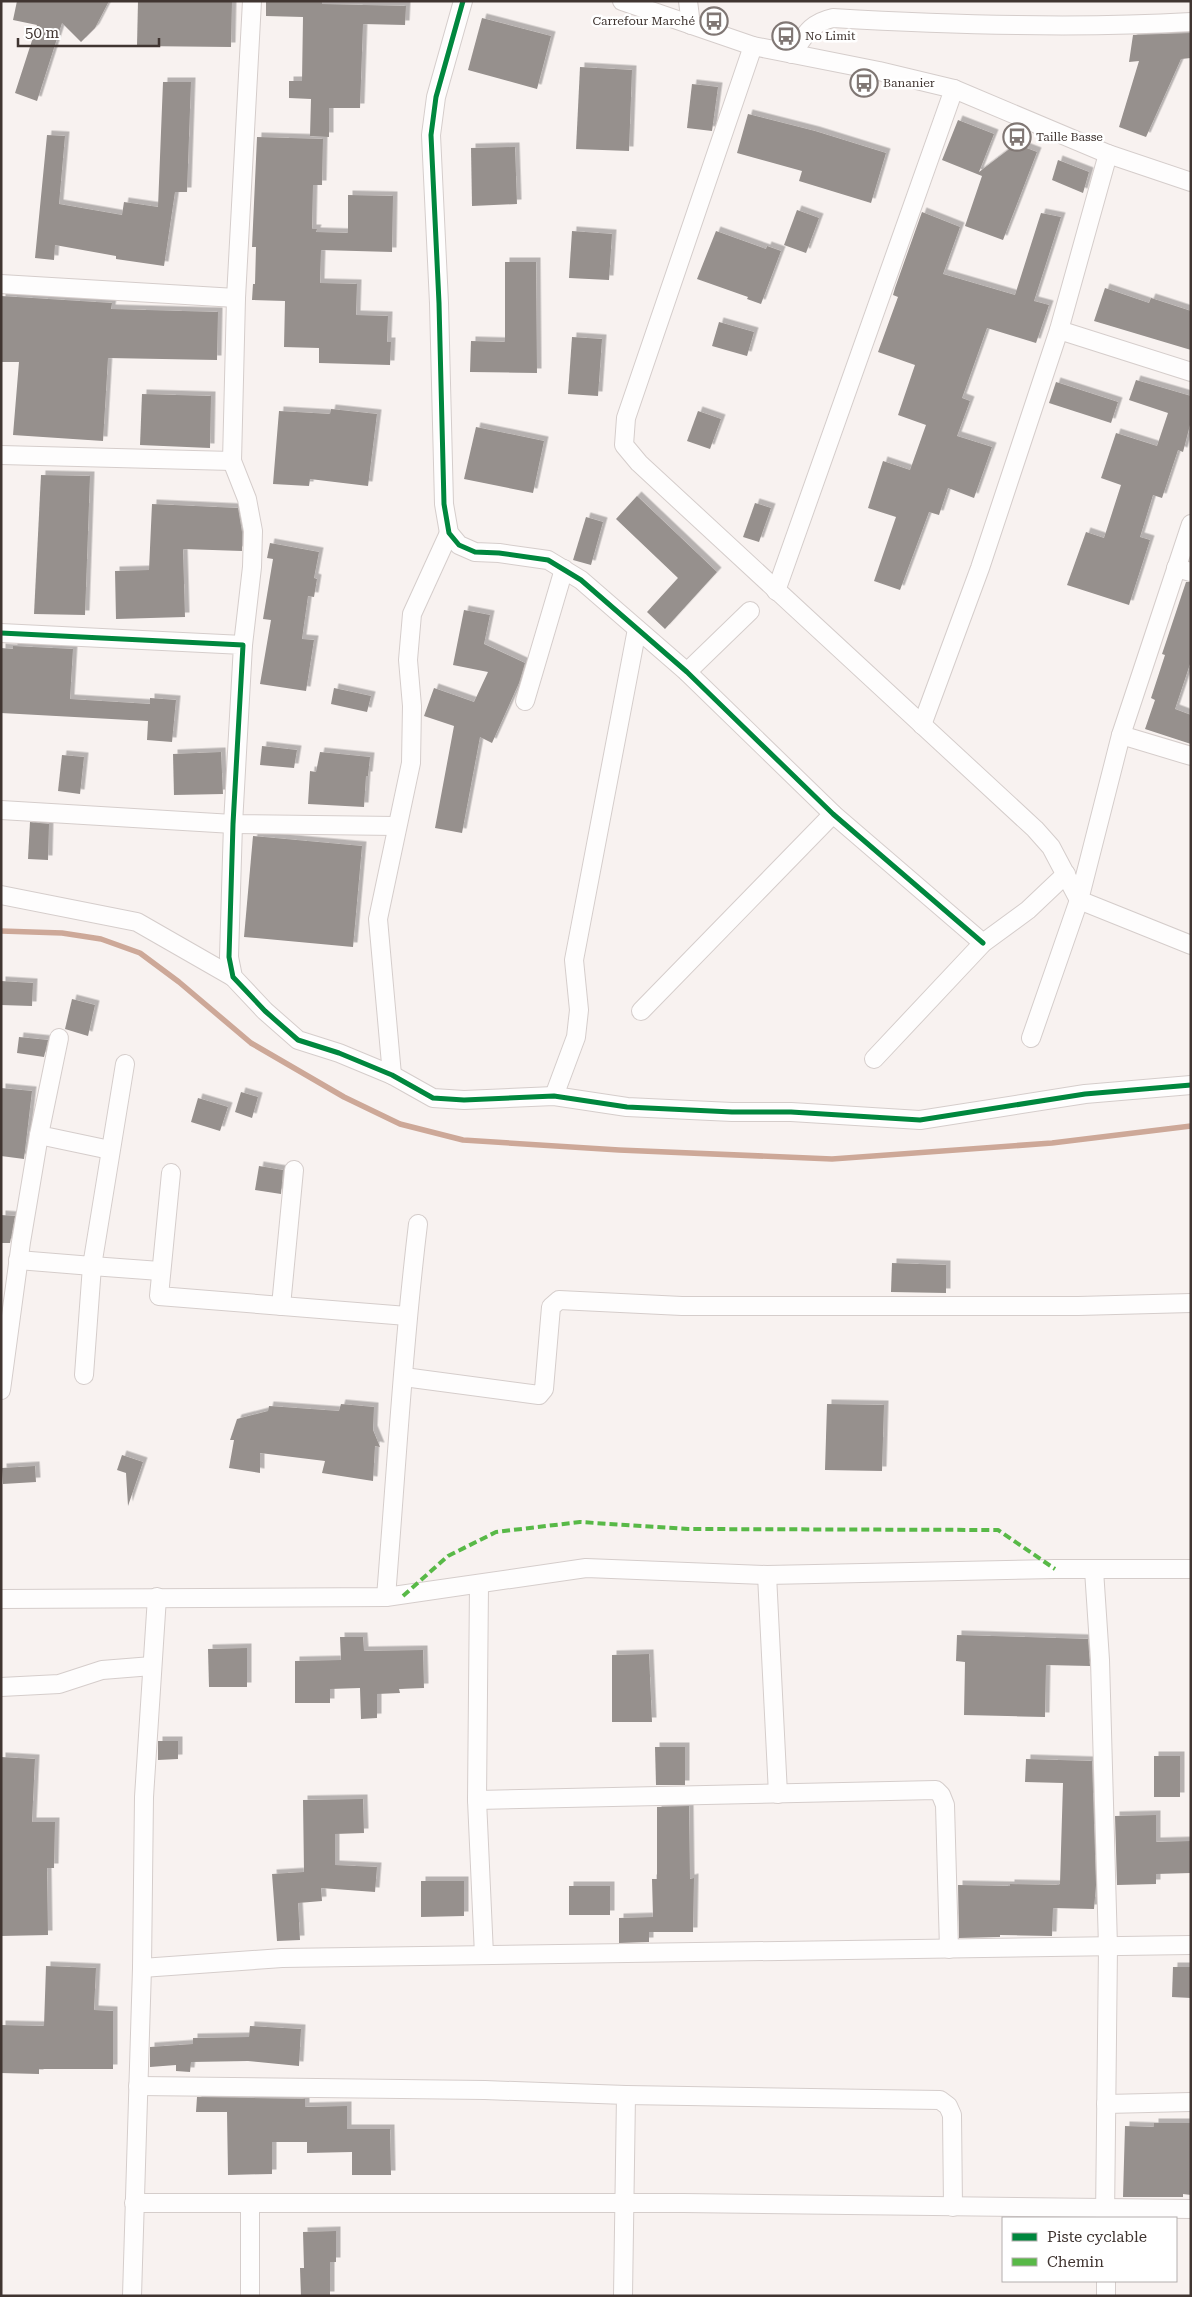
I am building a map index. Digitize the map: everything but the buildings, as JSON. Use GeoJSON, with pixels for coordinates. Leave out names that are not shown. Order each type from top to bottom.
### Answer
{"type":"FeatureCollection","features":[{"type":"Feature","properties":{"kind":"street"},"geometry":{"type":"LineString","coordinates":[[233,977],[230,956],[234,824],[243,645],[252,567],[253,531],[247,499],[232,461],[236,298],[252,1]]}},
{"type":"Feature","properties":{"kind":"street"},"geometry":{"type":"LineString","coordinates":[[464,1],[436,97],[431,135],[439,303],[444,504],[450,533],[459,545],[475,552],[499,553],[548,560],[581,580],[687,672],[833,814],[983,943]]}},
{"type":"Feature","properties":{"kind":"street"},"geometry":{"type":"LineString","coordinates":[[622,1],[753,46],[879,71],[954,89],[1108,154],[1191,182]]}},
{"type":"Feature","properties":{"kind":"street"},"geometry":{"type":"LineString","coordinates":[[688,1],[691,25]]}},
{"type":"Feature","properties":{"kind":"street"},"geometry":{"type":"LineString","coordinates":[[792,54],[810,28],[820,21],[834,18],[1014,24],[1119,25],[1191,22]]}},
{"type":"Feature","properties":{"kind":"street"},"geometry":{"type":"LineString","coordinates":[[753,46],[626,418],[624,445],[639,463],[776,591],[1035,828],[1050,846],[1079,900],[1191,945]]}},
{"type":"Feature","properties":{"kind":"street"},"geometry":{"type":"LineString","coordinates":[[776,591],[954,89]]}},
{"type":"Feature","properties":{"kind":"street"},"geometry":{"type":"LineString","coordinates":[[922,725],[980,568],[1059,330],[1108,154]]}},
{"type":"Feature","properties":{"kind":"street"},"geometry":{"type":"LineString","coordinates":[[1,284],[236,298]]}},
{"type":"Feature","properties":{"kind":"street"},"geometry":{"type":"LineString","coordinates":[[1059,330],[1191,372]]}},
{"type":"Feature","properties":{"kind":"street"},"geometry":{"type":"LineString","coordinates":[[1,455],[232,461]]}},
{"type":"Feature","properties":{"kind":"street"},"geometry":{"type":"LineString","coordinates":[[1032,1038],[1079,900],[1122,736],[1183,570],[1191,524]]}},
{"type":"Feature","properties":{"kind":"street"},"geometry":{"type":"LineString","coordinates":[[392,1075],[378,919],[396,826],[411,764],[412,706],[408,660],[412,614],[450,533]]}},
{"type":"Feature","properties":{"kind":"street"},"geometry":{"type":"LineString","coordinates":[[525,701],[564,569]]}},
{"type":"Feature","properties":{"kind":"street"},"geometry":{"type":"LineString","coordinates":[[687,672],[750,611]]}},
{"type":"Feature","properties":{"kind":"street"},"geometry":{"type":"LineString","coordinates":[[554,1096],[576,1037],[579,1010],[574,960],[637,629]]}},
{"type":"Feature","properties":{"kind":"street"},"geometry":{"type":"LineString","coordinates":[[1,633],[243,645]]}},
{"type":"Feature","properties":{"kind":"street"},"geometry":{"type":"LineString","coordinates":[[1122,736],[1191,756]]}},
{"type":"Feature","properties":{"kind":"street"},"geometry":{"type":"LineString","coordinates":[[1,810],[234,824],[396,826]]}},
{"type":"Feature","properties":{"kind":"street"},"geometry":{"type":"LineString","coordinates":[[641,1011],[833,814]]}},
{"type":"Feature","properties":{"kind":"street"},"geometry":{"type":"LineString","coordinates":[[874,1059],[983,943],[1028,910],[1066,874]]}},
{"type":"Feature","properties":{"kind":"street"},"geometry":{"type":"LineString","coordinates":[[1,895],[137,922],[233,977],[265,1011],[298,1040],[339,1053],[392,1075],[433,1098],[464,1100],[554,1096],[627,1107],[732,1112],[791,1112],[920,1120],[1085,1094],[1191,1085]]}},
{"type":"Feature","properties":{"kind":"street"},"geometry":{"type":"LineString","coordinates":[[1,1390],[18,1260],[39,1135],[59,1038]]}},
{"type":"Feature","properties":{"kind":"street"},"geometry":{"type":"LineString","coordinates":[[84,1376],[92,1266],[125,1064]]}},
{"type":"Feature","properties":{"kind":"street"},"geometry":{"type":"LineString","coordinates":[[39,1135],[110,1150]]}},
{"type":"Feature","properties":{"kind":"street"},"geometry":{"type":"LineString","coordinates":[[281,1306],[294,1170]]}},
{"type":"Feature","properties":{"kind":"street"},"geometry":{"type":"LineString","coordinates":[[172,1172],[160,1271],[159,1296],[407,1316]]}},
{"type":"Feature","properties":{"kind":"street"},"geometry":{"type":"LineString","coordinates":[[386,1597],[404,1377],[407,1316],[418,1224]]}},
{"type":"Feature","properties":{"kind":"street"},"geometry":{"type":"LineString","coordinates":[[18,1260],[160,1271]]}},
{"type":"Feature","properties":{"kind":"street"},"geometry":{"type":"LineString","coordinates":[[404,1377],[539,1395],[544,1389],[552,1306],[559,1300],[672,1306],[1078,1306],[1191,1303]]}},
{"type":"Feature","properties":{"kind":"street"},"geometry":{"type":"LineString","coordinates":[[1,1599],[386,1597],[586,1568],[767,1575],[1055,1568],[1094,1570],[1191,1569]]}},
{"type":"Feature","properties":{"kind":"street"},"geometry":{"type":"LineString","coordinates":[[1094,1570],[1100,1660],[1108,1947],[1105,2213]]}},
{"type":"Feature","properties":{"kind":"street"},"geometry":{"type":"LineString","coordinates":[[767,1575],[778,1794]]}},
{"type":"Feature","properties":{"kind":"street"},"geometry":{"type":"LineString","coordinates":[[479,1585],[477,1800],[484,1955]]}},
{"type":"Feature","properties":{"kind":"street"},"geometry":{"type":"LineString","coordinates":[[132,2296],[142,1968],[144,1797],[157,1598]]}},
{"type":"Feature","properties":{"kind":"street"},"geometry":{"type":"LineString","coordinates":[[1,1686],[59,1684],[102,1670],[152,1666]]}},
{"type":"Feature","properties":{"kind":"street"},"geometry":{"type":"LineString","coordinates":[[477,1800],[936,1790],[941,1795],[945,1805],[950,1949]]}},
{"type":"Feature","properties":{"kind":"street"},"geometry":{"type":"LineString","coordinates":[[142,1968],[282,1958],[1108,1947],[1191,1944]]}},
{"type":"Feature","properties":{"kind":"street"},"geometry":{"type":"LineString","coordinates":[[138,2086],[485,2090],[626,2095],[940,2100],[948,2106],[952,2114],[952,2207]]}},
{"type":"Feature","properties":{"kind":"street"},"geometry":{"type":"LineString","coordinates":[[623,2296],[626,2095]]}},
{"type":"Feature","properties":{"kind":"street"},"geometry":{"type":"LineString","coordinates":[[1106,2104],[1191,2102]]}},
{"type":"Feature","properties":{"kind":"street"},"geometry":{"type":"LineString","coordinates":[[134,2204],[625,2204],[952,2207],[1105,2213],[1191,2209]]}},
{"type":"Feature","properties":{"kind":"street"},"geometry":{"type":"LineString","coordinates":[[250,2204],[250,2296]]}},
{"type":"Feature","properties":{"kind":"street"},"geometry":{"type":"LineString","coordinates":[[1106,2282],[1106,2296]]}},
{"type":"Feature","properties":{"kind":"waterway"},"geometry":{"type":"LineString","coordinates":[[1,931],[62,933],[101,939],[140,953],[179,982],[251,1043],[344,1097],[400,1124],[463,1140],[619,1150],[832,1159],[1052,1143],[1191,1126]]}},
{"type":"Feature","properties":{"kind":"marked path"},"geometry":{"type":"LineString","coordinates":[[403,1596],[448,1556],[496,1532],[580,1522],[688,1529],[998,1530],[1055,1569]]}},
{"type":"Feature","properties":{"kind":"cycle path"},"geometry":{"type":"LineString","coordinates":[[463,1],[436,97],[431,135],[439,303],[444,504],[449,533],[459,545],[475,552],[499,553],[548,560],[581,580],[687,672],[833,814],[983,943]]}},
{"type":"Feature","properties":{"kind":"cycle path"},"geometry":{"type":"LineString","coordinates":[[1,633],[243,645],[233,824],[229,957],[233,977],[265,1011],[298,1040],[339,1053],[392,1075],[433,1098],[464,1100],[554,1096],[627,1107],[732,1112],[791,1112],[920,1120],[1085,1094],[1191,1085]]}},
{"type":"Feature","properties":{"kind":"place","name":"Carrefour Marché"},"geometry":{"type":"Point","coordinates":[714,21]}},
{"type":"Feature","properties":{"kind":"place","name":"No Limit"},"geometry":{"type":"Point","coordinates":[786,36]}},
{"type":"Feature","properties":{"kind":"place","name":"Bananier"},"geometry":{"type":"Point","coordinates":[864,83]}},
{"type":"Feature","properties":{"kind":"place","name":"Taille Basse"},"geometry":{"type":"Point","coordinates":[1017,137]}}]}
